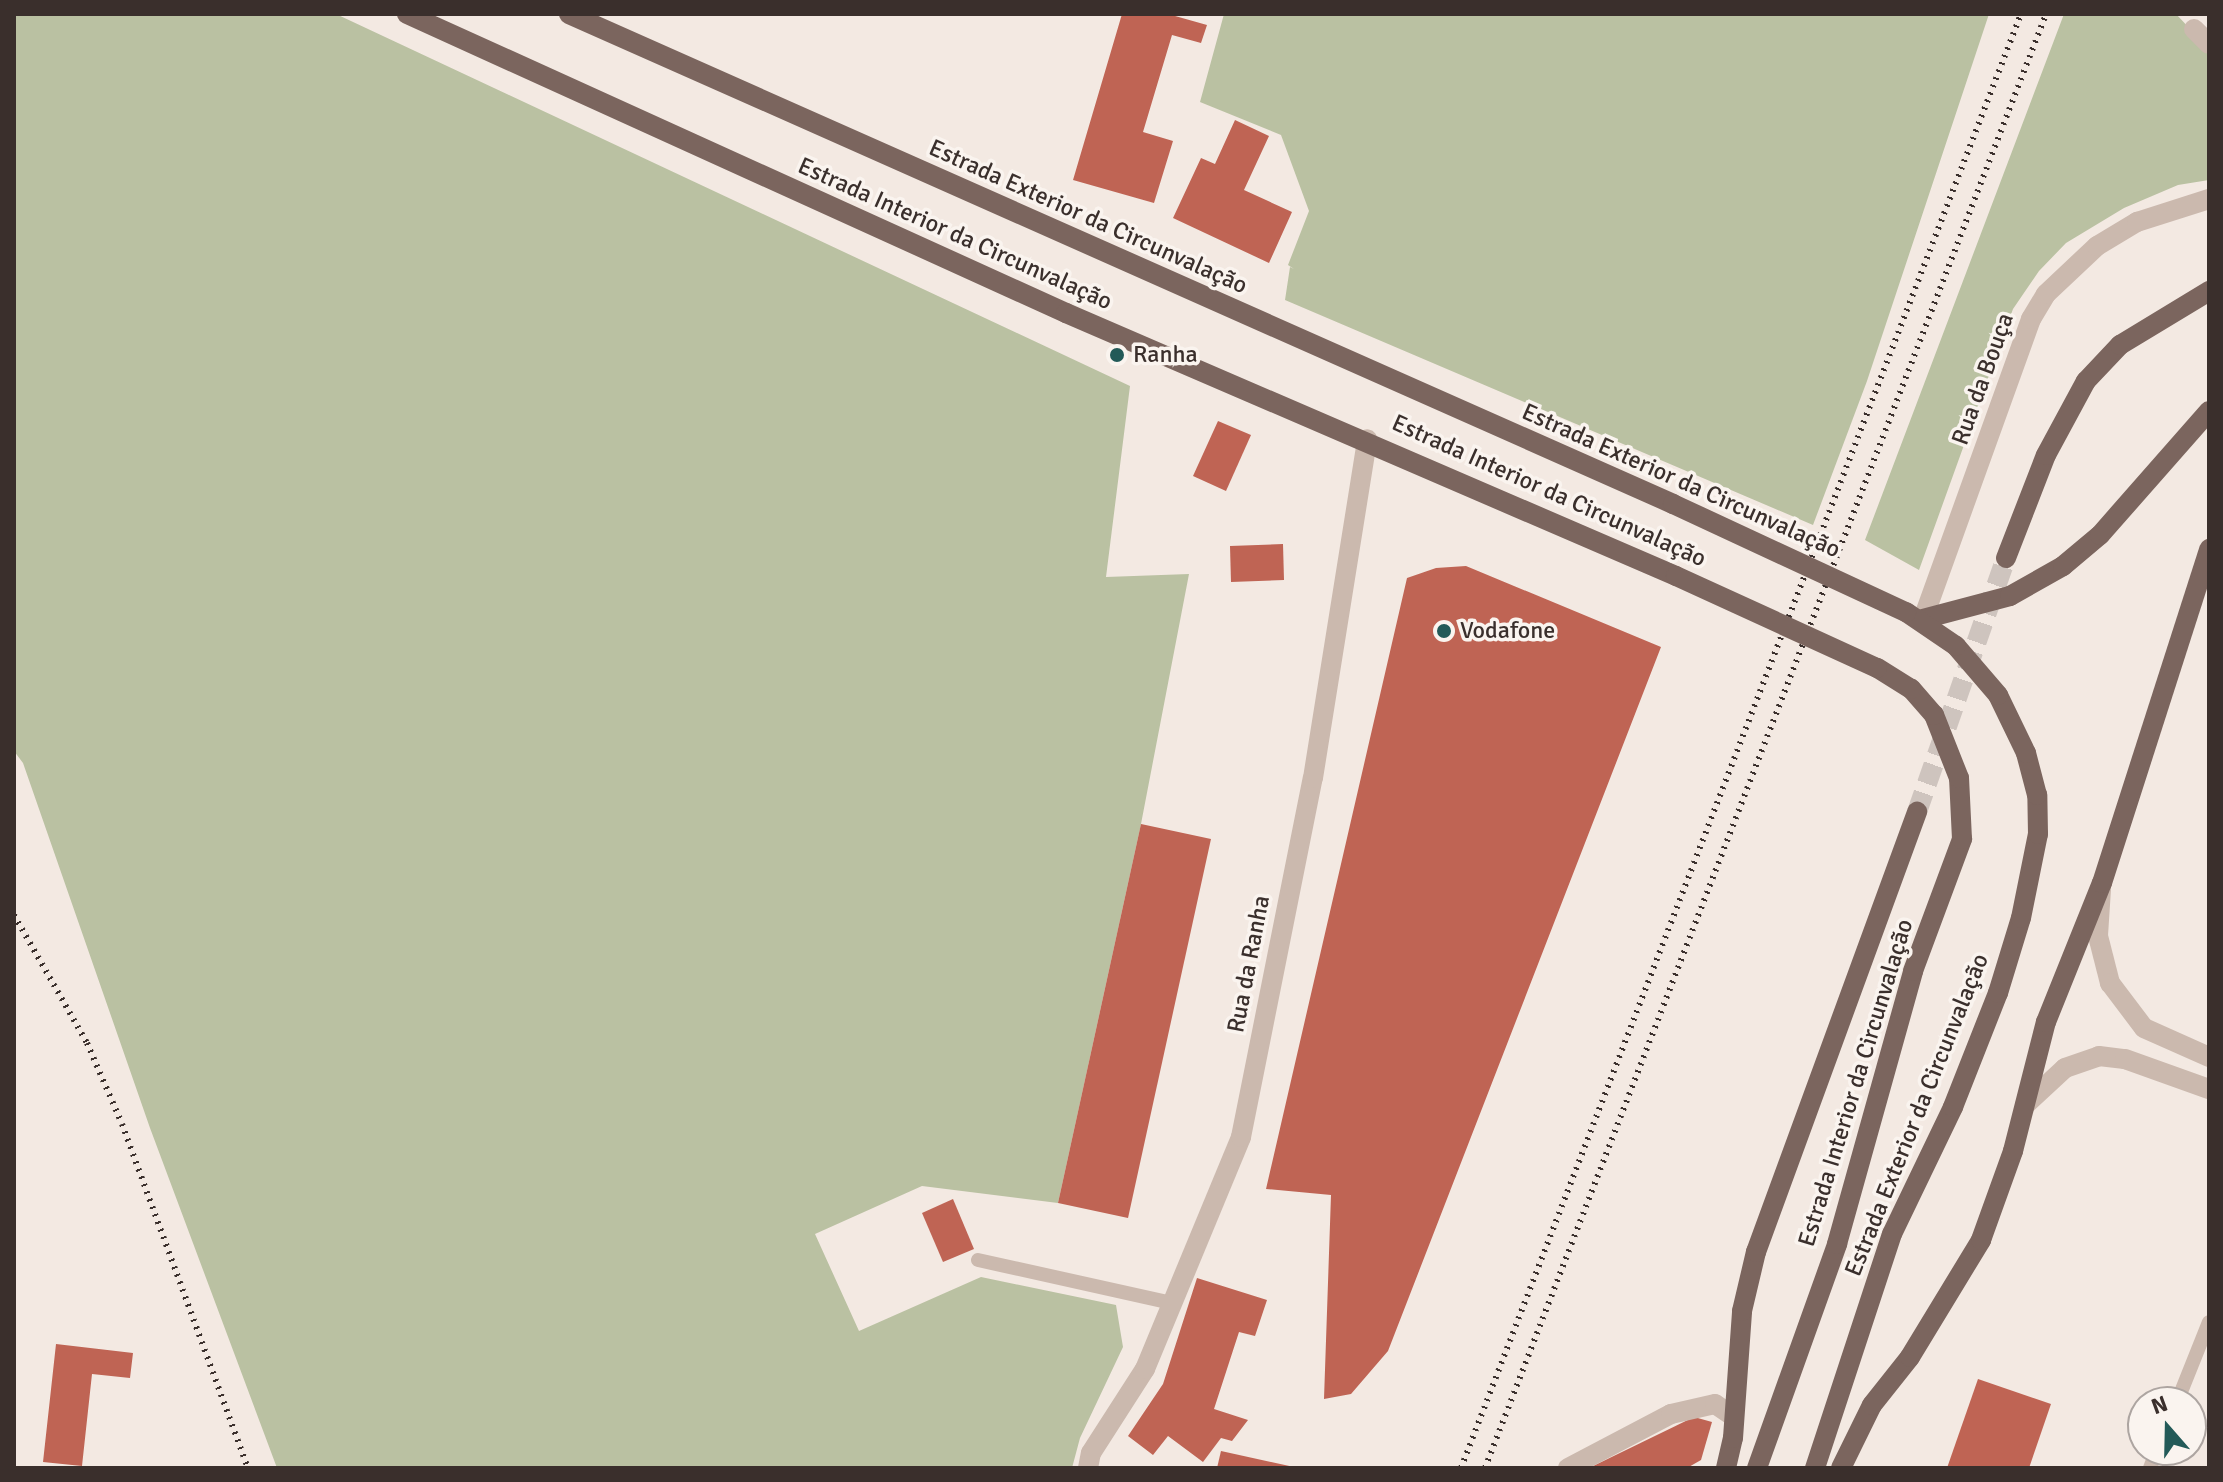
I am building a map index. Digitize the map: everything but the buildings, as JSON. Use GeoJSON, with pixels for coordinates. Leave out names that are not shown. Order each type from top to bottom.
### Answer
{"type":"FeatureCollection","features":[{"type":"Feature","properties":{"kind":"main road","name":"Estrada Interior da Circunvalação"},"geometry":{"type":"LineString","coordinates":[[407,14],[1080,319],[1367,439],[1676,576],[1877,668],[1911,689],[1934,715],[1947,742],[1959,778],[1962,839],[1905,998],[1837,1244],[1757,1468]]}},
{"type":"Feature","properties":{"kind":"main road","name":"Estrada Exterior da Circunvalação"},"geometry":{"type":"LineString","coordinates":[[569,14],[1673,504],[1915,615],[1956,646],[1998,695],[2026,753],[2037,795],[2038,834],[2021,918],[1998,993],[1953,1107],[1892,1234],[1815,1468]]}},
{"type":"Feature","properties":{"kind":"main road"},"geometry":{"type":"LineString","coordinates":[[2006,558],[2046,455],[2086,381],[2120,345],[2209,291]]}},
{"type":"Feature","properties":{"kind":"main road"},"geometry":{"type":"LineString","coordinates":[[1915,615],[2010,596],[2063,566],[2100,535],[2209,411]]}},
{"type":"Feature","properties":{"kind":"main road"},"geometry":{"type":"LineString","coordinates":[[1841,1468],[1872,1405],[1966,1270],[2008,1166],[2046,1022],[2102,883],[2209,549]]}},
{"type":"Feature","properties":{"kind":"main road"},"geometry":{"type":"LineString","coordinates":[[1726,1468],[1734,1417],[1742,1311],[1756,1252],[1917,812]]}},
{"type":"Feature","properties":{"kind":"street"},"geometry":{"type":"LineString","coordinates":[[2194,29],[2209,44]]}},
{"type":"Feature","properties":{"kind":"street","name":"Rua da Bouça"},"geometry":{"type":"LineString","coordinates":[[1915,615],[2031,319],[2046,294],[2097,246],[2137,222],[2209,199]]}},
{"type":"Feature","properties":{"kind":"street","name":"Rua da Ranha"},"geometry":{"type":"LineString","coordinates":[[1088,1468],[1091,1453],[1145,1369],[1241,1137],[1313,778],[1367,439]]}},
{"type":"Feature","properties":{"kind":"street"},"geometry":{"type":"LineString","coordinates":[[2102,883],[2098,936],[2110,983],[2144,1028],[2209,1057]]}},
{"type":"Feature","properties":{"kind":"street"},"geometry":{"type":"LineString","coordinates":[[2025,1105],[2065,1068],[2099,1056],[2125,1059],[2209,1089]]}},
{"type":"Feature","properties":{"kind":"street"},"geometry":{"type":"LineString","coordinates":[[1568,1468],[1671,1414],[1715,1404],[1734,1417]]}},
{"type":"Feature","properties":{"kind":"lane"},"geometry":{"type":"LineString","coordinates":[[978,1260],[1172,1303]]}},
{"type":"Feature","properties":{"kind":"lane"},"geometry":{"type":"LineString","coordinates":[[2183,1386],[2209,1322]]}},
{"type":"Feature","properties":{"kind":"green space"},"geometry":{"type":"Polygon","coordinates":[[[14,14],[336,14],[1130,386],[1106,577],[1189,574],[1141,824],[1058,1203],[922,1186],[815,1234],[859,1331],[981,1277],[1116,1305],[1123,1347],[1080,1438],[1072,1468],[277,1468],[150,1128],[23,763],[14,751],[14,14]]]}},
{"type":"Feature","properties":{"kind":"green space"},"geometry":{"type":"Polygon","coordinates":[[[1224,14],[1989,14],[1867,381],[1813,525],[1285,300],[1290,267],[1294,269],[1288,265],[1309,211],[1281,135],[1200,102],[1224,14]]]}},
{"type":"Feature","properties":{"kind":"green space"},"geometry":{"type":"Polygon","coordinates":[[[2064,14],[2176,14],[2209,49],[2209,180],[2178,185],[2124,208],[2066,243],[2039,271],[2013,309],[1919,570],[1865,540],[2064,14]]]}},
{"type":"Feature","properties":{"kind":"tunnel"},"geometry":{"type":"LineString","coordinates":[[1917,812],[2006,558]]}},
{"type":"Feature","properties":{"kind":"railway"},"geometry":{"type":"LineString","coordinates":[[1461,1468],[2021,14]]}},
{"type":"Feature","properties":{"kind":"railway"},"geometry":{"type":"LineString","coordinates":[[1485,1468],[2046,14]]}},
{"type":"Feature","properties":{"kind":"railway"},"geometry":{"type":"LineString","coordinates":[[14,915],[87,1043],[122,1124],[248,1468]]}},
{"type":"Feature","properties":{"kind":"place","name":"Ranha"},"geometry":{"type":"Point","coordinates":[1117,355]}},
{"type":"Feature","properties":{"kind":"place","name":"Vodafone"},"geometry":{"type":"Point","coordinates":[1444,631]}}]}
